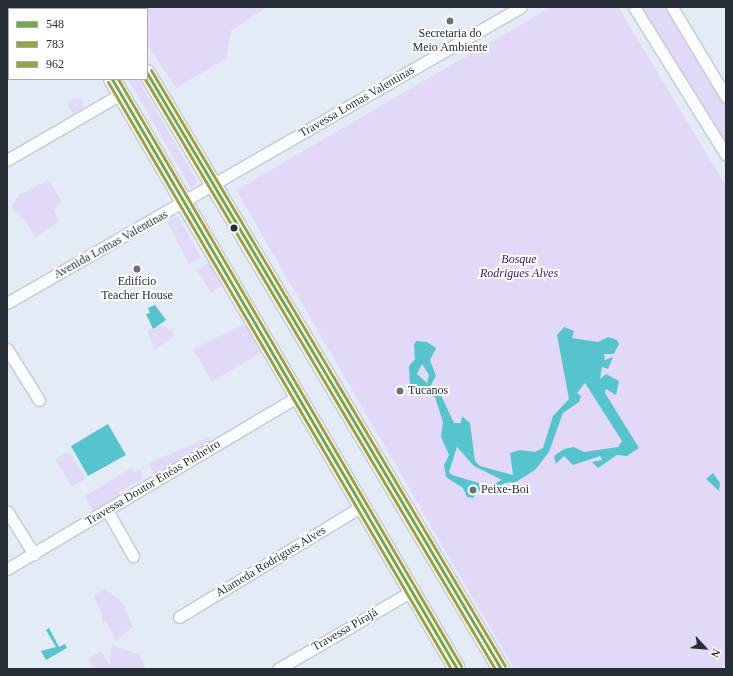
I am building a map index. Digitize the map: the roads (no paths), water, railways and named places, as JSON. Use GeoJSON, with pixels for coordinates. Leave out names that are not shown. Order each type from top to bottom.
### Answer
{"type":"FeatureCollection","features":[{"type":"Feature","properties":{"kind":"highway"},"geometry":{"type":"LineString","coordinates":[[148,76],[501,669]]}},
{"type":"Feature","properties":{"kind":"highway"},"geometry":{"type":"LineString","coordinates":[[113,80],[457,669]]}},
{"type":"Feature","properties":{"kind":"street","name":"Travessa Lomas Valentinas"},"geometry":{"type":"LineString","coordinates":[[214,186],[521,7]]}},
{"type":"Feature","properties":{"kind":"street"},"geometry":{"type":"LineString","coordinates":[[634,7],[725,152]]}},
{"type":"Feature","properties":{"kind":"street"},"geometry":{"type":"LineString","coordinates":[[672,7],[726,97]]}},
{"type":"Feature","properties":{"kind":"street"},"geometry":{"type":"LineString","coordinates":[[7,160],[121,94]]}},
{"type":"Feature","properties":{"kind":"street","name":"Avenida Lomas Valentinas"},"geometry":{"type":"LineString","coordinates":[[7,303],[185,204],[214,186]]}},
{"type":"Feature","properties":{"kind":"street"},"geometry":{"type":"LineString","coordinates":[[7,348],[39,400]]}},
{"type":"Feature","properties":{"kind":"street","name":"Travessa Doutor Enéas Pinheiro"},"geometry":{"type":"LineString","coordinates":[[7,569],[298,396]]}},
{"type":"Feature","properties":{"kind":"street","name":"Alameda Rodrigues Alves"},"geometry":{"type":"LineString","coordinates":[[179,617],[362,506]]}},
{"type":"Feature","properties":{"kind":"street"},"geometry":{"type":"LineString","coordinates":[[107,510],[133,556]]}},
{"type":"Feature","properties":{"kind":"street"},"geometry":{"type":"LineString","coordinates":[[7,511],[34,554]]}},
{"type":"Feature","properties":{"kind":"street","name":"Travessa Pirajá"},"geometry":{"type":"LineString","coordinates":[[278,669],[412,591]]}},
{"type":"Feature","properties":{"kind":"water"},"geometry":{"type":"Polygon","coordinates":[[[155,305],[166,320],[153,329],[146,314],[150,313],[148,308],[155,305]]]}},
{"type":"Feature","properties":{"kind":"water"},"geometry":{"type":"Polygon","coordinates":[[[564,327],[574,331],[572,338],[598,342],[608,337],[617,340],[619,344],[614,354],[604,354],[605,360],[613,357],[608,369],[602,367],[600,379],[606,374],[619,381],[616,395],[606,389],[605,393],[639,448],[627,456],[617,455],[598,468],[592,462],[602,460],[600,456],[573,465],[564,456],[556,464],[554,456],[564,449],[574,447],[584,452],[618,447],[622,441],[585,383],[577,393],[581,396],[579,402],[563,413],[549,452],[535,470],[516,482],[505,483],[492,490],[481,489],[473,498],[467,497],[463,488],[446,477],[444,465],[449,455],[441,437],[443,422],[435,397],[410,387],[409,366],[415,359],[414,345],[416,341],[427,342],[436,348],[430,360],[436,376],[427,392],[439,391],[454,423],[461,423],[462,416],[470,423],[475,461],[480,466],[513,475],[510,453],[520,450],[535,452],[543,448],[553,416],[569,399],[557,335],[564,327]],[[422,364],[417,374],[427,383],[429,375],[422,364]],[[457,447],[449,472],[452,475],[489,486],[502,480],[474,466],[457,447]]]}},
{"type":"Feature","properties":{"kind":"water"},"geometry":{"type":"Polygon","coordinates":[[[108,424],[126,455],[88,476],[71,446],[108,424]]]}},
{"type":"Feature","properties":{"kind":"water"},"geometry":{"type":"Polygon","coordinates":[[[713,473],[720,483],[719,491],[706,479],[713,473]]]}},
{"type":"Feature","properties":{"kind":"water"},"geometry":{"type":"Polygon","coordinates":[[[49,628],[59,647],[65,644],[67,648],[46,660],[41,651],[56,647],[46,630],[49,628]]]}},
{"type":"Feature","properties":{"kind":"place","name":"Secretaria do Meio Ambiente"},"geometry":{"type":"Point","coordinates":[450,21]}},
{"type":"Feature","properties":{"kind":"place","name":"Edifício Teacher House"},"geometry":{"type":"Point","coordinates":[137,269]}},
{"type":"Feature","properties":{"kind":"place","name":"Tucanos"},"geometry":{"type":"Point","coordinates":[400,391]}},
{"type":"Feature","properties":{"kind":"place","name":"Peixe-Boi"},"geometry":{"type":"Point","coordinates":[473,490]}},
{"type":"Feature","properties":{"kind":"park label","name":"Bosque Rodrigues Alves"},"geometry":{"type":"Point","coordinates":[519,267]}}]}
